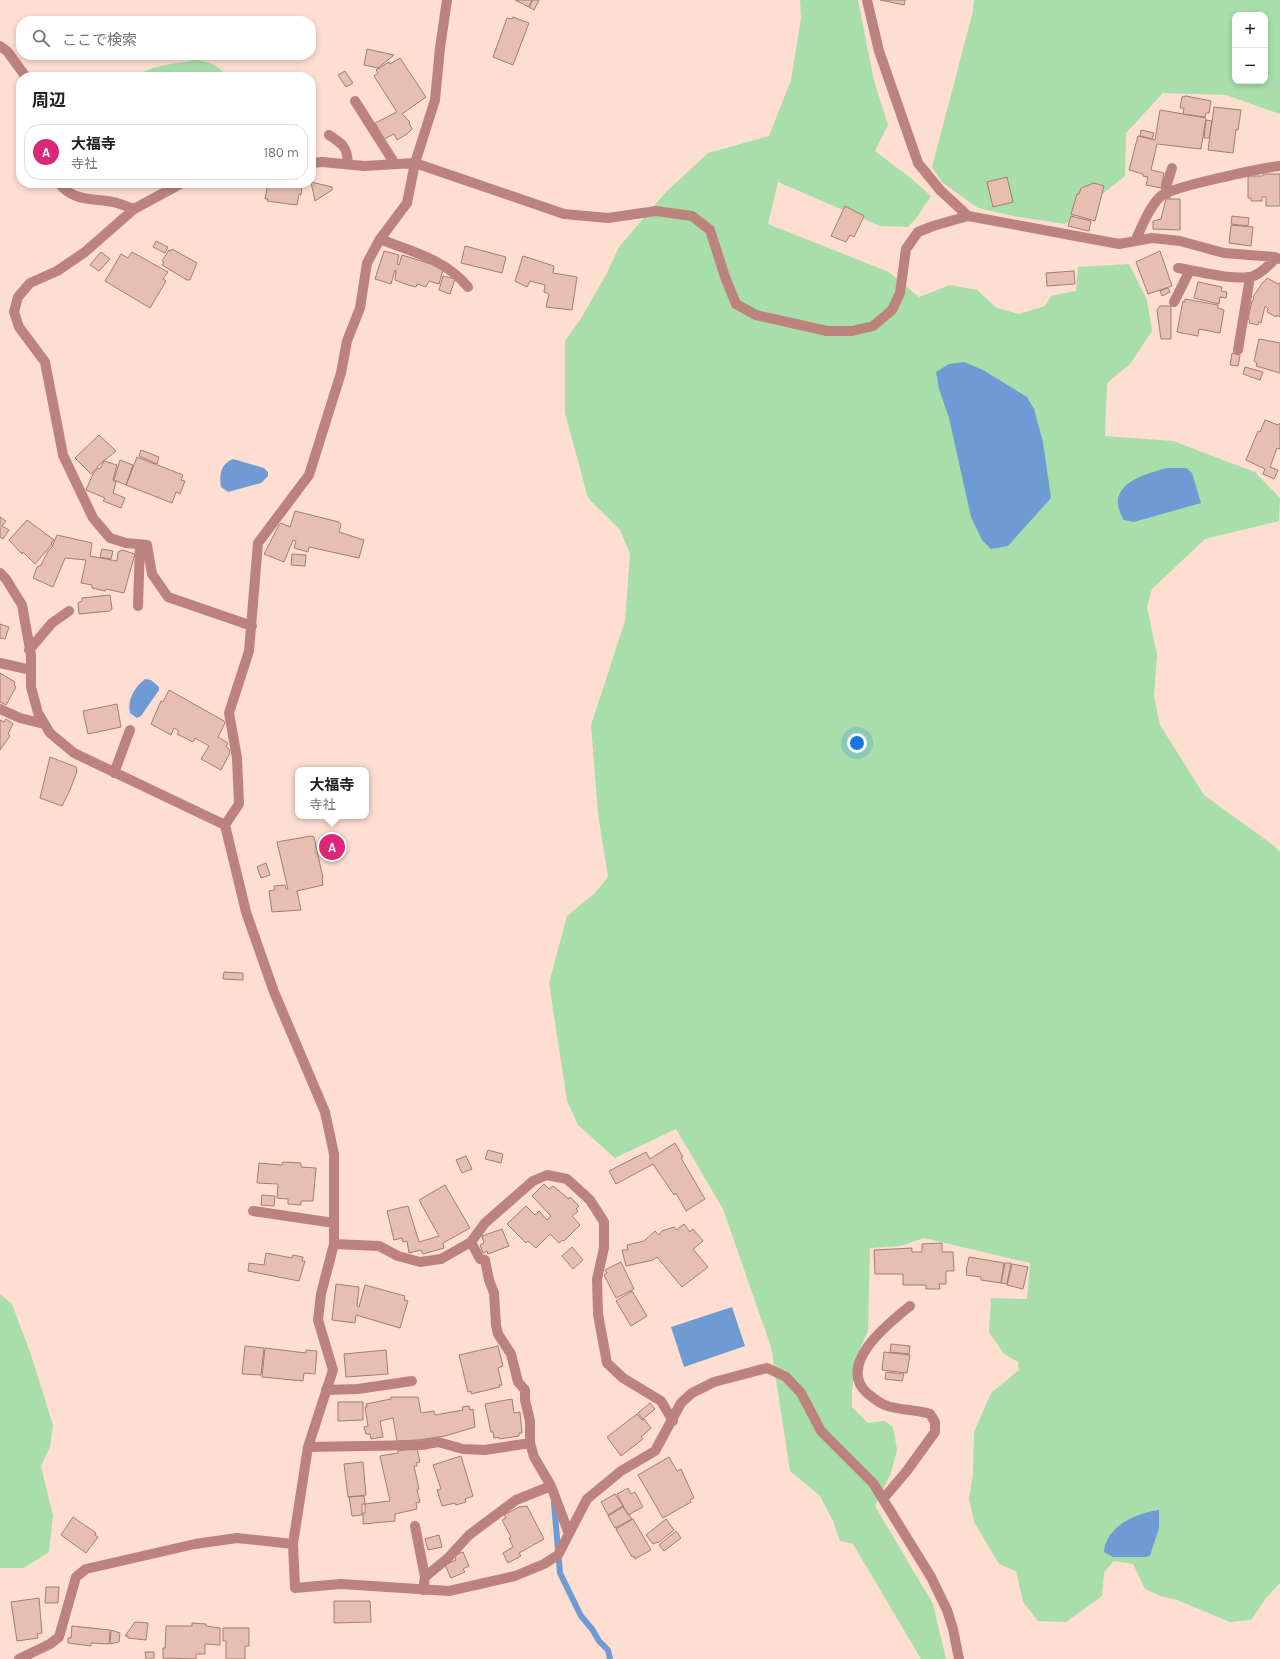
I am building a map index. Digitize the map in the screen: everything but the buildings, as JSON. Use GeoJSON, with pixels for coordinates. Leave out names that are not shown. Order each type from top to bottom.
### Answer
{"type":"FeatureCollection","features":[{"type":"Feature","properties":{"kind":"street"},"geometry":{"type":"LineString","coordinates":[[447,0],[440,48],[435,100],[415,163],[406,203],[380,239],[367,263],[360,308],[347,341],[339,380],[308,475],[258,543],[249,651],[230,713],[236,758],[239,804],[225,825],[246,912],[269,978],[324,1112],[334,1154],[334,1244],[321,1294],[318,1320],[333,1370],[308,1447],[293,1544],[295,1588],[341,1584],[449,1591],[515,1576],[544,1564],[558,1555],[587,1499],[622,1471],[655,1451],[682,1403],[692,1393],[714,1382],[768,1368],[786,1377],[801,1393],[821,1431],[873,1483],[931,1577],[947,1610],[954,1629],[959,1659]]}},
{"type":"Feature","properties":{"kind":"street"},"geometry":{"type":"LineString","coordinates":[[867,0],[879,51],[918,163],[940,190],[968,216]]}},
{"type":"Feature","properties":{"kind":"street"},"geometry":{"type":"LineString","coordinates":[[0,46],[7,51],[22,72]]}},
{"type":"Feature","properties":{"kind":"street"},"geometry":{"type":"LineString","coordinates":[[355,101],[394,164]]}},
{"type":"Feature","properties":{"kind":"street"},"geometry":{"type":"LineString","coordinates":[[329,135],[340,142],[347,150],[348,163]]}},
{"type":"Feature","properties":{"kind":"street"},"geometry":{"type":"LineString","coordinates":[[316,164],[348,163],[364,166],[415,163],[564,214],[608,218],[656,211],[692,216],[710,230],[725,278],[736,304],[756,315],[827,331],[852,331],[873,326],[878,322],[892,310],[900,293],[906,249],[918,232],[968,216],[1119,244],[1152,238],[1166,239],[1180,241],[1224,253],[1278,258]]}},
{"type":"Feature","properties":{"kind":"street"},"geometry":{"type":"LineString","coordinates":[[1135,241],[1148,215],[1161,196],[1181,188],[1280,166]]}},
{"type":"Feature","properties":{"kind":"street"},"geometry":{"type":"LineString","coordinates":[[1166,194],[1166,187],[1172,168]]}},
{"type":"Feature","properties":{"kind":"street"},"geometry":{"type":"LineString","coordinates":[[62,188],[85,200],[113,202],[134,209]]}},
{"type":"Feature","properties":{"kind":"street"},"geometry":{"type":"LineString","coordinates":[[173,188],[134,209],[85,252],[57,270],[30,283],[18,297],[14,312],[19,327],[45,362],[62,455],[93,518],[110,538],[140,545],[147,545],[152,574],[168,597],[252,626]]}},
{"type":"Feature","properties":{"kind":"street"},"geometry":{"type":"LineString","coordinates":[[380,239],[441,263],[457,274],[468,287]]}},
{"type":"Feature","properties":{"kind":"street"},"geometry":{"type":"LineString","coordinates":[[1178,268],[1222,275],[1250,277],[1263,270],[1278,258]]}},
{"type":"Feature","properties":{"kind":"street"},"geometry":{"type":"LineString","coordinates":[[1174,302],[1190,270]]}},
{"type":"Feature","properties":{"kind":"street"},"geometry":{"type":"LineString","coordinates":[[1238,350],[1250,277]]}},
{"type":"Feature","properties":{"kind":"street"},"geometry":{"type":"LineString","coordinates":[[138,606],[140,545]]}},
{"type":"Feature","properties":{"kind":"street"},"geometry":{"type":"LineString","coordinates":[[0,573],[6,579],[22,605],[29,650],[33,693],[38,713],[50,733],[74,753],[225,825]]}},
{"type":"Feature","properties":{"kind":"street"},"geometry":{"type":"LineString","coordinates":[[29,650],[52,623],[69,611]]}},
{"type":"Feature","properties":{"kind":"street"},"geometry":{"type":"LineString","coordinates":[[0,663],[31,670]]}},
{"type":"Feature","properties":{"kind":"street"},"geometry":{"type":"LineString","coordinates":[[0,709],[20,718],[44,724]]}},
{"type":"Feature","properties":{"kind":"street"},"geometry":{"type":"LineString","coordinates":[[114,773],[130,730]]}},
{"type":"Feature","properties":{"kind":"street"},"geometry":{"type":"LineString","coordinates":[[334,1244],[379,1246],[398,1256],[420,1262],[441,1259],[471,1242],[485,1223],[533,1181],[547,1175],[567,1179],[590,1200],[604,1222],[604,1248],[597,1279],[598,1314],[607,1363],[623,1378],[661,1401],[672,1421]]}},
{"type":"Feature","properties":{"kind":"street"},"geometry":{"type":"LineString","coordinates":[[253,1211],[334,1223]]}},
{"type":"Feature","properties":{"kind":"street"},"geometry":{"type":"LineString","coordinates":[[471,1242],[480,1258],[485,1260],[489,1280],[494,1293],[498,1334],[511,1354],[518,1382],[525,1390],[525,1400],[530,1421],[530,1443],[534,1457],[551,1486],[568,1534]]}},
{"type":"Feature","properties":{"kind":"street"},"geometry":{"type":"LineString","coordinates":[[883,1499],[906,1472],[935,1432],[935,1422],[930,1414],[885,1405],[872,1397],[862,1388],[857,1377],[862,1357],[871,1343],[889,1323],[910,1306]]}},
{"type":"Feature","properties":{"kind":"street"},"geometry":{"type":"LineString","coordinates":[[326,1390],[358,1390],[412,1381]]}},
{"type":"Feature","properties":{"kind":"street"},"geometry":{"type":"LineString","coordinates":[[308,1447],[422,1445],[438,1442],[462,1449],[485,1450],[530,1443]]}},
{"type":"Feature","properties":{"kind":"street"},"geometry":{"type":"LineString","coordinates":[[425,1577],[449,1557],[469,1535],[516,1500],[551,1486]]}},
{"type":"Feature","properties":{"kind":"street"},"geometry":{"type":"LineString","coordinates":[[415,1526],[425,1577],[423,1590]]}},
{"type":"Feature","properties":{"kind":"street"},"geometry":{"type":"LineString","coordinates":[[19,1659],[50,1644],[59,1637],[76,1577],[86,1569],[190,1545],[237,1538],[293,1544]]}},
{"type":"Feature","properties":{"kind":"green space"},"geometry":{"type":"Polygon","coordinates":[[[800,0],[858,0],[874,81],[888,125],[875,151],[912,179],[931,196],[917,217],[908,227],[880,226],[778,182],[768,224],[889,272],[919,297],[950,285],[977,290],[997,308],[1019,314],[1045,306],[1051,296],[1076,291],[1078,267],[1129,264],[1147,300],[1152,331],[1130,364],[1107,383],[1105,436],[1173,441],[1255,472],[1280,498],[1279,521],[1205,539],[1152,589],[1147,607],[1157,655],[1154,696],[1160,725],[1204,795],[1273,845],[1280,852],[1280,1583],[1266,1598],[1251,1620],[1230,1622],[1177,1600],[1160,1596],[1145,1589],[1133,1564],[1114,1561],[1104,1572],[1102,1596],[1066,1622],[1038,1621],[1023,1602],[1016,1571],[999,1564],[974,1522],[969,1499],[973,1474],[974,1432],[991,1393],[1019,1370],[1018,1362],[1004,1354],[989,1332],[991,1298],[1027,1299],[1030,1263],[924,1238],[901,1246],[870,1248],[868,1331],[856,1357],[852,1391],[852,1407],[868,1423],[885,1421],[893,1427],[897,1450],[891,1473],[875,1506],[933,1604],[946,1659],[921,1659],[853,1544],[840,1541],[833,1521],[820,1496],[790,1471],[771,1347],[723,1209],[676,1129],[615,1158],[578,1125],[567,1101],[549,983],[567,916],[595,893],[608,877],[598,814],[591,725],[625,621],[630,554],[620,530],[588,498],[565,413],[565,341],[580,320],[606,275],[619,247],[666,192],[708,153],[769,136],[791,80],[801,18],[800,0]]]}},
{"type":"Feature","properties":{"kind":"green space"},"geometry":{"type":"Polygon","coordinates":[[[974,0],[1280,0],[1280,114],[1226,95],[1163,93],[1126,133],[1125,176],[1065,224],[1013,216],[978,208],[943,183],[932,167],[973,11],[974,0]]]}},
{"type":"Feature","properties":{"kind":"green space"},"geometry":{"type":"Polygon","coordinates":[[[197,60],[218,67],[223,72],[144,72],[156,67],[197,60]]]}},
{"type":"Feature","properties":{"kind":"green space"},"geometry":{"type":"Polygon","coordinates":[[[0,1294],[12,1304],[31,1355],[53,1425],[50,1447],[41,1466],[53,1516],[49,1552],[24,1568],[0,1568],[0,1294]]]}},
{"type":"Feature","properties":{"kind":"water"},"geometry":{"type":"Polygon","coordinates":[[[964,362],[983,370],[1027,397],[1034,409],[1043,442],[1051,498],[1008,546],[991,549],[982,540],[971,517],[949,418],[939,389],[936,372],[949,364],[964,362]]]}},
{"type":"Feature","properties":{"kind":"water"},"geometry":{"type":"Polygon","coordinates":[[[233,459],[264,468],[268,472],[268,476],[261,483],[228,492],[221,487],[220,478],[223,467],[233,459]]]}},
{"type":"Feature","properties":{"kind":"water"},"geometry":{"type":"Polygon","coordinates":[[[1167,468],[1186,468],[1192,473],[1201,503],[1134,522],[1124,520],[1119,508],[1118,499],[1122,490],[1128,484],[1146,474],[1167,468]]]}},
{"type":"Feature","properties":{"kind":"water"},"geometry":{"type":"Polygon","coordinates":[[[145,679],[151,680],[159,687],[159,690],[141,716],[137,718],[130,713],[130,703],[132,694],[145,679]]]}},
{"type":"Feature","properties":{"kind":"water"},"geometry":{"type":"Polygon","coordinates":[[[732,1307],[745,1346],[684,1367],[671,1327],[732,1307]]]}},
{"type":"Feature","properties":{"kind":"water"},"geometry":{"type":"Polygon","coordinates":[[[1159,1510],[1159,1528],[1150,1556],[1113,1557],[1104,1552],[1110,1535],[1116,1528],[1124,1522],[1141,1514],[1159,1510]]]}},
{"type":"Feature","properties":{"kind":"waterway"},"geometry":{"type":"LineString","coordinates":[[554,1503],[560,1573],[581,1616],[592,1629],[599,1641],[608,1650],[610,1659]]}},
{"type":"Feature","properties":{"kind":"place","name":"大福寺"},"geometry":{"type":"Point","coordinates":[332,847]}}]}
